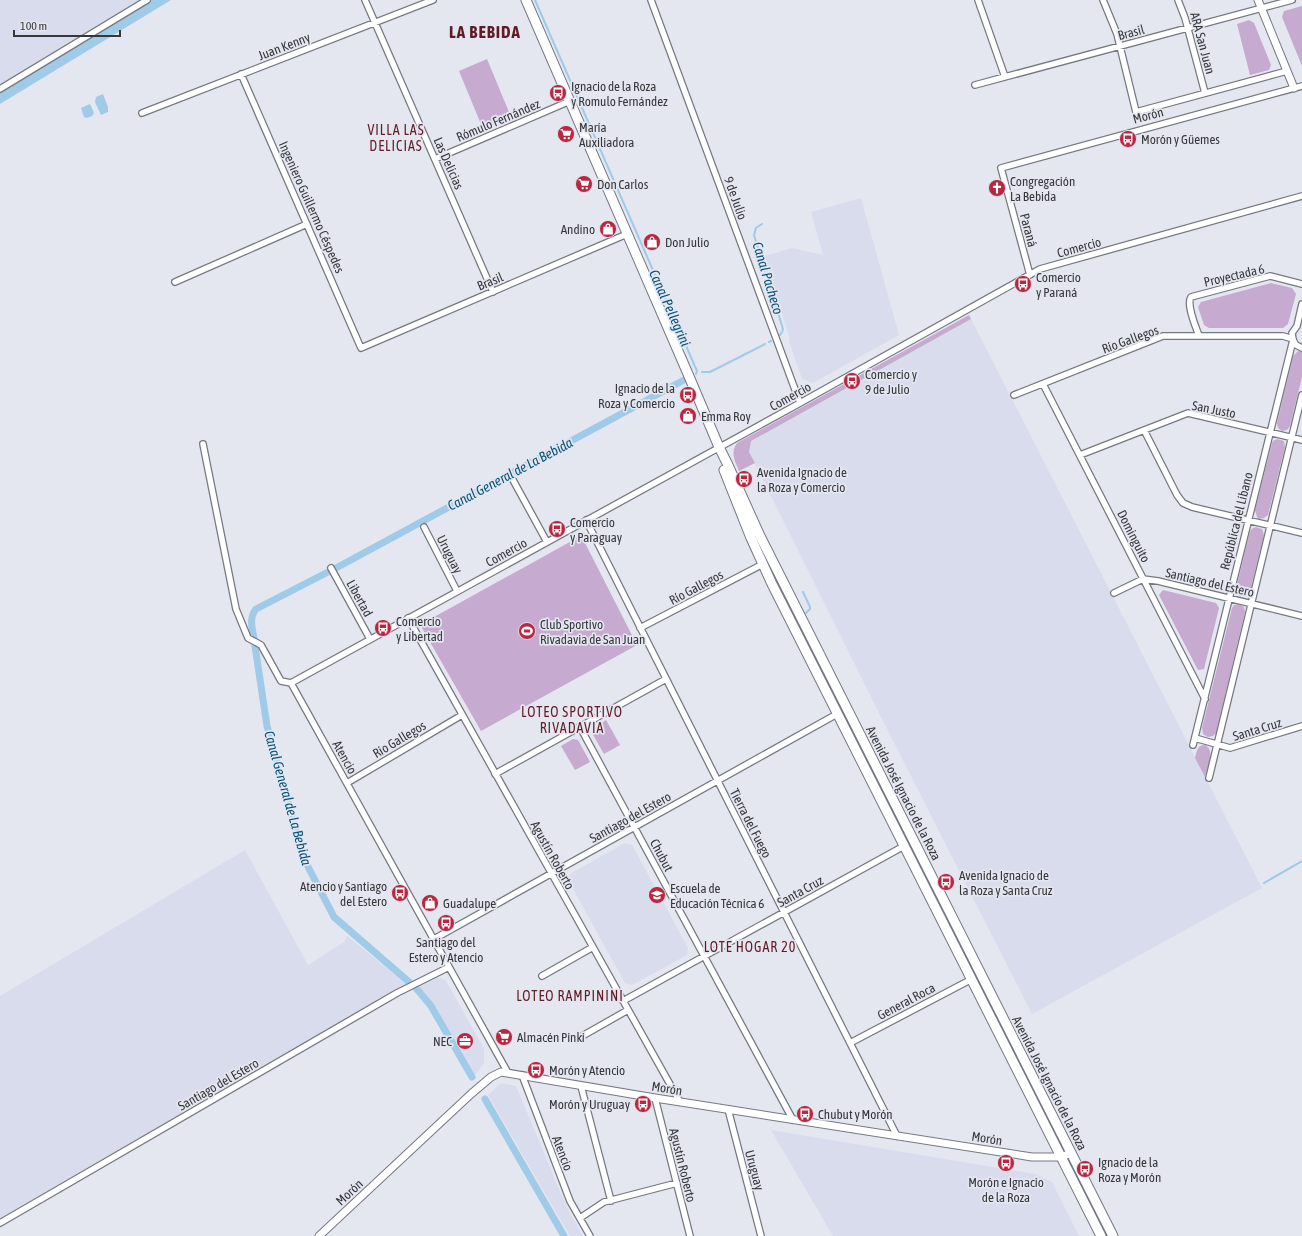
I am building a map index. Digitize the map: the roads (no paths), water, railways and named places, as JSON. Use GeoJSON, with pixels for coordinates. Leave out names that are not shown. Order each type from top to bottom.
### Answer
{"type":"FeatureCollection","features":[{"type":"Feature","properties":{"kind":"main road","name":"Avenida José Ignacio de la Roza"},"geometry":{"type":"LineString","coordinates":[[526,0],[719,447],[770,557],[1113,1236]]}},
{"type":"Feature","properties":{"kind":"main road","name":"Avenida José Ignacio de la Roza"},"geometry":{"type":"LineString","coordinates":[[719,447],[721,461],[726,476],[750,538],[837,714],[1101,1236]]}},
{"type":"Feature","properties":{"kind":"street"},"geometry":{"type":"LineString","coordinates":[[0,89],[147,0]]}},
{"type":"Feature","properties":{"kind":"street","name":"Las Delicias"},"geometry":{"type":"LineString","coordinates":[[365,0],[493,292]]}},
{"type":"Feature","properties":{"kind":"street","name":"Juan Kenny"},"geometry":{"type":"LineString","coordinates":[[142,113],[433,0]]}},
{"type":"Feature","properties":{"kind":"street","name":"9 de Julio"},"geometry":{"type":"LineString","coordinates":[[651,0],[800,403]]}},
{"type":"Feature","properties":{"kind":"street"},"geometry":{"type":"LineString","coordinates":[[978,0],[1005,77]]}},
{"type":"Feature","properties":{"kind":"street"},"geometry":{"type":"LineString","coordinates":[[1103,0],[1117,34],[1120,46]]}},
{"type":"Feature","properties":{"kind":"street","name":"ARA San Juan"},"geometry":{"type":"LineString","coordinates":[[1178,0],[1188,28],[1205,93]]}},
{"type":"Feature","properties":{"kind":"street"},"geometry":{"type":"LineString","coordinates":[[1258,0],[1294,88]]}},
{"type":"Feature","properties":{"kind":"street","name":"Brasil"},"geometry":{"type":"LineString","coordinates":[[975,85],[1292,0]]}},
{"type":"Feature","properties":{"kind":"street","name":"Morón"},"geometry":{"type":"LineString","coordinates":[[1120,46],[1136,112],[1287,71]]}},
{"type":"Feature","properties":{"kind":"street","name":"Ingeniero Guillermo Céspedes"},"geometry":{"type":"LineString","coordinates":[[241,74],[362,348]]}},
{"type":"Feature","properties":{"kind":"street","name":"Morón"},"geometry":{"type":"LineString","coordinates":[[1001,168],[1302,86]]}},
{"type":"Feature","properties":{"kind":"street","name":"Rómulo Fernández"},"geometry":{"type":"LineString","coordinates":[[435,159],[570,101]]}},
{"type":"Feature","properties":{"kind":"street","name":"Paraná"},"geometry":{"type":"LineString","coordinates":[[1001,168],[1030,275]]}},
{"type":"Feature","properties":{"kind":"street","name":"Comercio"},"geometry":{"type":"LineString","coordinates":[[291,683],[1040,269],[1302,196]]}},
{"type":"Feature","properties":{"kind":"street"},"geometry":{"type":"LineString","coordinates":[[175,282],[307,224]]}},
{"type":"Feature","properties":{"kind":"street","name":"Brasil"},"geometry":{"type":"LineString","coordinates":[[362,348],[627,234]]}},
{"type":"Feature","properties":{"kind":"street","name":"Proyectada 6"},"geometry":{"type":"LineString","coordinates":[[1199,336],[1189,302],[1191,297],[1270,276],[1302,284]]}},
{"type":"Feature","properties":{"kind":"street","name":"República del Líbano"},"geometry":{"type":"LineString","coordinates":[[1193,745],[1302,304]]}},
{"type":"Feature","properties":{"kind":"street","name":"Río Gallegos"},"geometry":{"type":"LineString","coordinates":[[1283,336],[1297,326]]}},
{"type":"Feature","properties":{"kind":"street","name":"Río Gallegos"},"geometry":{"type":"LineString","coordinates":[[1014,395],[1163,336],[1283,336],[1293,339],[1296,345],[1302,348]]}},
{"type":"Feature","properties":{"kind":"street","name":"Dominguito"},"geometry":{"type":"LineString","coordinates":[[1043,384],[1204,699]]}},
{"type":"Feature","properties":{"kind":"street"},"geometry":{"type":"LineString","coordinates":[[1209,778],[1302,395]]}},
{"type":"Feature","properties":{"kind":"street","name":"San Justo"},"geometry":{"type":"LineString","coordinates":[[1080,455],[1188,413],[1302,440]]}},
{"type":"Feature","properties":{"kind":"street"},"geometry":{"type":"LineString","coordinates":[[1144,430],[1177,495],[1183,503],[1192,507],[1302,533]]}},
{"type":"Feature","properties":{"kind":"street","name":"Atencio"},"geometry":{"type":"LineString","coordinates":[[203,444],[236,609],[248,638],[261,645],[281,681],[291,683],[508,1073]]}},
{"type":"Feature","properties":{"kind":"street"},"geometry":{"type":"LineString","coordinates":[[513,480],[547,542]]}},
{"type":"Feature","properties":{"kind":"street","name":"Tierra del Fuego"},"geometry":{"type":"LineString","coordinates":[[586,520],[897,1136]]}},
{"type":"Feature","properties":{"kind":"street","name":"Uruguay"},"geometry":{"type":"LineString","coordinates":[[424,527],[457,591]]}},
{"type":"Feature","properties":{"kind":"street","name":"Río Gallegos"},"geometry":{"type":"LineString","coordinates":[[640,628],[763,564]]}},
{"type":"Feature","properties":{"kind":"street","name":"Libertad"},"geometry":{"type":"LineString","coordinates":[[331,568],[370,639]]}},
{"type":"Feature","properties":{"kind":"street"},"geometry":{"type":"LineString","coordinates":[[1114,593],[1143,579]]}},
{"type":"Feature","properties":{"kind":"street","name":"Santiago del Estero"},"geometry":{"type":"LineString","coordinates":[[1143,579],[1158,581],[1302,616]]}},
{"type":"Feature","properties":{"kind":"street","name":"Agustín Roberto"},"geometry":{"type":"LineString","coordinates":[[408,618],[680,1102]]}},
{"type":"Feature","properties":{"kind":"street"},"geometry":{"type":"LineString","coordinates":[[495,774],[666,680]]}},
{"type":"Feature","properties":{"kind":"street","name":"Santiago del Estero"},"geometry":{"type":"LineString","coordinates":[[434,939],[837,714]]}},
{"type":"Feature","properties":{"kind":"street","name":"Río Gallegos"},"geometry":{"type":"LineString","coordinates":[[347,783],[462,715]]}},
{"type":"Feature","properties":{"kind":"street","name":"Santa Cruz"},"geometry":{"type":"LineString","coordinates":[[1195,738],[1230,748],[1302,726]]}},
{"type":"Feature","properties":{"kind":"street","name":"Chubut"},"geometry":{"type":"LineString","coordinates":[[580,727],[793,1120]]}},
{"type":"Feature","properties":{"kind":"street","name":"Santa Cruz"},"geometry":{"type":"LineString","coordinates":[[623,1001],[904,846]]}},
{"type":"Feature","properties":{"kind":"street"},"geometry":{"type":"LineString","coordinates":[[542,976],[593,947]]}},
{"type":"Feature","properties":{"kind":"street","name":"Santiago del Estero"},"geometry":{"type":"LineString","coordinates":[[0,1223],[397,994],[449,967]]}},
{"type":"Feature","properties":{"kind":"street","name":"General Roca"},"geometry":{"type":"LineString","coordinates":[[850,1043],[972,979]]}},
{"type":"Feature","properties":{"kind":"street"},"geometry":{"type":"LineString","coordinates":[[577,1039],[628,1010]]}},
{"type":"Feature","properties":{"kind":"street","name":"Morón"},"geometry":{"type":"LineString","coordinates":[[319,1236],[471,1094],[494,1075],[502,1072],[655,1098],[1032,1157],[1061,1157],[1071,1152]]}},
{"type":"Feature","properties":{"kind":"street","name":"Atencio"},"geometry":{"type":"LineString","coordinates":[[522,1075],[570,1201],[590,1236]]}},
{"type":"Feature","properties":{"kind":"street"},"geometry":{"type":"LineString","coordinates":[[581,1086],[611,1201]]}},
{"type":"Feature","properties":{"kind":"street","name":"Agustín Roberto"},"geometry":{"type":"LineString","coordinates":[[655,1098],[690,1236]]}},
{"type":"Feature","properties":{"kind":"street","name":"Uruguay"},"geometry":{"type":"LineString","coordinates":[[728,1109],[761,1236]]}},
{"type":"Feature","properties":{"kind":"street"},"geometry":{"type":"LineString","coordinates":[[580,1218],[604,1202],[677,1183]]}},
{"type":"Feature","properties":{"kind":"water"},"geometry":{"type":"Polygon","coordinates":[[[152,0],[171,0],[0,104],[0,91],[152,0]]]}},
{"type":"Feature","properties":{"kind":"water"},"geometry":{"type":"Polygon","coordinates":[[[103,94],[108,107],[108,112],[101,115],[95,102],[96,97],[103,94]]]}},
{"type":"Feature","properties":{"kind":"water"},"geometry":{"type":"Polygon","coordinates":[[[90,104],[94,113],[92,116],[87,118],[84,117],[81,108],[90,104]]]}},
{"type":"Feature","properties":{"kind":"waterway","name":"Canal Pellegrini"},"geometry":{"type":"LineString","coordinates":[[535,0],[697,371],[696,374]]}},
{"type":"Feature","properties":{"kind":"waterway","name":"Canal Pacheco"},"geometry":{"type":"LineString","coordinates":[[762,224],[756,228],[754,235],[783,329],[780,335]]}},
{"type":"Feature","properties":{"kind":"waterway","name":"Canal Pacheco"},"geometry":{"type":"LineString","coordinates":[[702,372],[710,372],[765,344]]}},
{"type":"Feature","properties":{"kind":"waterway","name":"Canal General de La Bebida"},"geometry":{"type":"LineString","coordinates":[[336,568],[684,380]]}},
{"type":"Feature","properties":{"kind":"waterway","name":"Canal General de La Bebida"},"geometry":{"type":"LineString","coordinates":[[254,638],[252,616],[256,609],[328,572]]}},
{"type":"Feature","properties":{"kind":"waterway"},"geometry":{"type":"LineString","coordinates":[[803,592],[810,607],[806,613]]}},
{"type":"Feature","properties":{"kind":"waterway"},"geometry":{"type":"LineString","coordinates":[[797,620],[796,621],[1060,1142]]}},
{"type":"Feature","properties":{"kind":"waterway","name":"Canal General de La Bebida"},"geometry":{"type":"LineString","coordinates":[[255,646],[267,726],[303,857],[334,917],[409,982]]}},
{"type":"Feature","properties":{"kind":"waterway"},"geometry":{"type":"LineString","coordinates":[[1264,883],[1302,861]]}},
{"type":"Feature","properties":{"kind":"waterway","name":"Canal General de La Bebida"},"geometry":{"type":"LineString","coordinates":[[416,988],[431,1006],[472,1077]]}},
{"type":"Feature","properties":{"kind":"waterway","name":"Canal General de La Bebida"},"geometry":{"type":"LineString","coordinates":[[485,1099],[564,1236]]}},
{"type":"Feature","properties":{"kind":"waterway"},"geometry":{"type":"LineString","coordinates":[[1073,1169],[1107,1236]]}},
{"type":"Feature","properties":{"kind":"place","name":"Ignacio de la Roza y Romulo Fernández"},"geometry":{"type":"Point","coordinates":[558,93]}},
{"type":"Feature","properties":{"kind":"place","name":"María Auxiliadora"},"geometry":{"type":"Point","coordinates":[566,134]}},
{"type":"Feature","properties":{"kind":"place","name":"Morón y Güemes"},"geometry":{"type":"Point","coordinates":[1128,139]}},
{"type":"Feature","properties":{"kind":"place","name":"Don Carlos"},"geometry":{"type":"Point","coordinates":[584,184]}},
{"type":"Feature","properties":{"kind":"place","name":"Congregación La Bebida"},"geometry":{"type":"Point","coordinates":[997,188]}},
{"type":"Feature","properties":{"kind":"place","name":"Andino"},"geometry":{"type":"Point","coordinates":[608,229]}},
{"type":"Feature","properties":{"kind":"place","name":"Don Julio"},"geometry":{"type":"Point","coordinates":[652,242]}},
{"type":"Feature","properties":{"kind":"place","name":"Comercio y Paraná"},"geometry":{"type":"Point","coordinates":[1023,284]}},
{"type":"Feature","properties":{"kind":"place","name":"Comercio y 9 de Julio"},"geometry":{"type":"Point","coordinates":[852,381]}},
{"type":"Feature","properties":{"kind":"place","name":"Ignacio de la Roza y Comercio"},"geometry":{"type":"Point","coordinates":[688,395]}},
{"type":"Feature","properties":{"kind":"place","name":"Emma Roy"},"geometry":{"type":"Point","coordinates":[688,416]}},
{"type":"Feature","properties":{"kind":"place","name":"Avenida Ignacio de la Roza y Comercio"},"geometry":{"type":"Point","coordinates":[744,479]}},
{"type":"Feature","properties":{"kind":"place","name":"Comercio y Paraguay"},"geometry":{"type":"Point","coordinates":[557,529]}},
{"type":"Feature","properties":{"kind":"place","name":"Comercio y Libertad"},"geometry":{"type":"Point","coordinates":[383,628]}},
{"type":"Feature","properties":{"kind":"place","name":"Club Sportivo Rivadavia de San Juan"},"geometry":{"type":"Point","coordinates":[527,631]}},
{"type":"Feature","properties":{"kind":"place","name":"Avenida Ignacio de la Roza y Santa Cruz"},"geometry":{"type":"Point","coordinates":[946,882]}},
{"type":"Feature","properties":{"kind":"place","name":"Atencio y Santiago del Estero"},"geometry":{"type":"Point","coordinates":[400,893]}},
{"type":"Feature","properties":{"kind":"place","name":"Escuela de Educación Técnica 6"},"geometry":{"type":"Point","coordinates":[657,895]}},
{"type":"Feature","properties":{"kind":"place","name":"Guadalupe"},"geometry":{"type":"Point","coordinates":[430,903]}},
{"type":"Feature","properties":{"kind":"place","name":"Santiago del Estero y Atencio"},"geometry":{"type":"Point","coordinates":[446,923]}},
{"type":"Feature","properties":{"kind":"place","name":"Almacén Pinki"},"geometry":{"type":"Point","coordinates":[504,1037]}},
{"type":"Feature","properties":{"kind":"place","name":"NEC"},"geometry":{"type":"Point","coordinates":[465,1041]}},
{"type":"Feature","properties":{"kind":"place","name":"Morón y Atencio"},"geometry":{"type":"Point","coordinates":[536,1070]}},
{"type":"Feature","properties":{"kind":"place","name":"Morón y Uruguay"},"geometry":{"type":"Point","coordinates":[643,1104]}},
{"type":"Feature","properties":{"kind":"place","name":"Chubut y Morón"},"geometry":{"type":"Point","coordinates":[805,1114]}},
{"type":"Feature","properties":{"kind":"place","name":"Morón e Ignacio de la Roza"},"geometry":{"type":"Point","coordinates":[1006,1163]}},
{"type":"Feature","properties":{"kind":"place","name":"Ignacio de la Roza y Morón"},"geometry":{"type":"Point","coordinates":[1085,1169]}},
{"type":"Feature","properties":{"kind":"district","name":"LA BEBIDA"},"geometry":{"type":"Point","coordinates":[485,32]}},
{"type":"Feature","properties":{"kind":"district","name":"VILLA LAS DELICIAS"},"geometry":{"type":"Point","coordinates":[396,138]}},
{"type":"Feature","properties":{"kind":"district","name":"LOTEO SPORTIVO RIVADAVIA"},"geometry":{"type":"Point","coordinates":[572,720]}},
{"type":"Feature","properties":{"kind":"district","name":"LOTE HOGAR 20"},"geometry":{"type":"Point","coordinates":[750,947]}},
{"type":"Feature","properties":{"kind":"district","name":"LOTEO RAMPININI"},"geometry":{"type":"Point","coordinates":[570,996]}}]}
